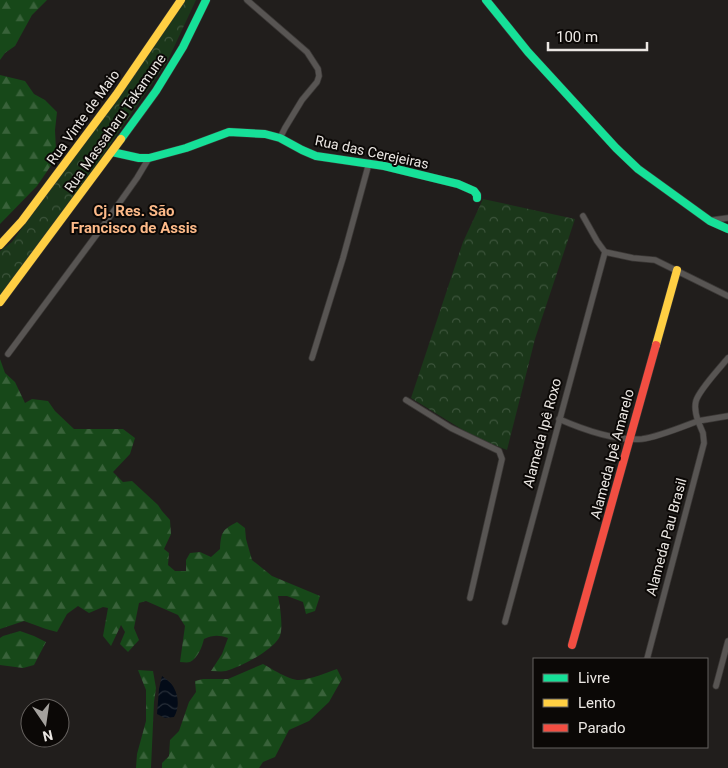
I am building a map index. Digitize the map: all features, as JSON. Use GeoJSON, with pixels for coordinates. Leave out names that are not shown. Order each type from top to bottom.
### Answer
{"type":"FeatureCollection","features":[{"type":"Feature","properties":{"kind":"main road","name":"Rua Vinte de Maio"},"geometry":{"type":"LineString","coordinates":[[0,245],[35,204],[111,103],[181,0]]}},
{"type":"Feature","properties":{"kind":"main road","name":"Rua Massaharu Takamune"},"geometry":{"type":"LineString","coordinates":[[0,302],[156,91],[176,59],[206,0]]}},
{"type":"Feature","properties":{"kind":"main road"},"geometry":{"type":"LineString","coordinates":[[486,0],[528,52],[616,148],[638,169],[710,221],[728,230]]}},
{"type":"Feature","properties":{"kind":"main road","name":"Rua das Cerejeiras"},"geometry":{"type":"LineString","coordinates":[[112,152],[139,158],[149,158],[186,148],[229,132],[265,134],[280,138],[316,156],[369,163],[458,184],[474,191],[477,198]]}},
{"type":"Feature","properties":{"kind":"main road","name":"Alameda Ipê Amarelo"},"geometry":{"type":"LineString","coordinates":[[572,645],[676,270]]}},
{"type":"Feature","properties":{"kind":"street"},"geometry":{"type":"LineString","coordinates":[[247,0],[306,52],[318,69],[319,76],[317,82],[302,100],[284,128],[280,138]]}},
{"type":"Feature","properties":{"kind":"street"},"geometry":{"type":"LineString","coordinates":[[8,354],[103,226],[149,158]]}},
{"type":"Feature","properties":{"kind":"street"},"geometry":{"type":"LineString","coordinates":[[312,358],[343,258],[369,163]]}},
{"type":"Feature","properties":{"kind":"street"},"geometry":{"type":"LineString","coordinates":[[584,216],[605,252],[633,258],[655,260],[728,296]]}},
{"type":"Feature","properties":{"kind":"street"},"geometry":{"type":"LineString","coordinates":[[710,221],[728,218]]}},
{"type":"Feature","properties":{"kind":"street","name":"Alameda Ipê Roxo"},"geometry":{"type":"LineString","coordinates":[[505,622],[605,252]]}},
{"type":"Feature","properties":{"kind":"street","name":"Alameda Pau Brasil"},"geometry":{"type":"LineString","coordinates":[[647,658],[704,443],[703,434],[695,413],[696,401],[702,390],[728,358]]}},
{"type":"Feature","properties":{"kind":"street"},"geometry":{"type":"LineString","coordinates":[[406,400],[451,428],[499,451],[501,455],[502,459],[470,598]]}},
{"type":"Feature","properties":{"kind":"street"},"geometry":{"type":"LineString","coordinates":[[559,419],[582,429],[613,437],[643,439],[698,421],[728,416]]}},
{"type":"Feature","properties":{"kind":"street"},"geometry":{"type":"LineString","coordinates":[[716,686],[728,641]]}},
{"type":"Feature","properties":{"kind":"green space"},"geometry":{"type":"Polygon","coordinates":[[[0,0],[47,0],[32,15],[15,46],[5,53],[0,60],[0,0]]]}},
{"type":"Feature","properties":{"kind":"green space"},"geometry":{"type":"Polygon","coordinates":[[[185,0],[196,0],[167,62],[24,264],[0,301],[0,251],[12,242],[185,0]]]}},
{"type":"Feature","properties":{"kind":"green space"},"geometry":{"type":"Polygon","coordinates":[[[0,75],[25,81],[34,94],[45,100],[57,112],[55,130],[56,150],[52,164],[37,186],[0,224],[0,75]]]}},
{"type":"Feature","properties":{"kind":"green space"},"geometry":{"type":"Polygon","coordinates":[[[483,199],[575,219],[535,339],[507,450],[476,438],[411,398],[463,242],[483,199]]]}},
{"type":"Feature","properties":{"kind":"green space"},"geometry":{"type":"Polygon","coordinates":[[[0,359],[5,373],[15,382],[25,403],[32,399],[48,401],[55,411],[74,429],[123,429],[135,438],[130,454],[113,472],[123,482],[132,481],[158,505],[170,520],[171,534],[164,549],[169,553],[168,565],[175,571],[186,571],[186,560],[190,553],[200,552],[211,557],[220,549],[223,532],[237,522],[245,528],[252,560],[272,576],[320,596],[315,611],[306,614],[303,602],[287,596],[278,596],[281,612],[279,638],[255,658],[226,671],[211,671],[222,654],[228,638],[216,636],[204,639],[201,649],[195,658],[190,662],[180,662],[185,626],[178,615],[146,601],[139,603],[134,628],[139,640],[128,652],[120,644],[125,632],[121,625],[111,646],[103,636],[108,608],[103,607],[89,613],[78,606],[67,614],[57,632],[24,621],[0,629],[0,359]]]}},
{"type":"Feature","properties":{"kind":"green space"},"geometry":{"type":"Polygon","coordinates":[[[20,631],[46,642],[34,665],[23,668],[0,665],[0,638],[20,631]]]}},
{"type":"Feature","properties":{"kind":"green space"},"geometry":{"type":"Polygon","coordinates":[[[263,664],[295,680],[318,676],[337,669],[342,679],[329,702],[309,721],[289,730],[275,757],[263,762],[259,768],[162,768],[162,763],[169,756],[170,740],[179,731],[189,702],[196,692],[195,681],[203,679],[228,679],[263,664]]]}},
{"type":"Feature","properties":{"kind":"green space"},"geometry":{"type":"Polygon","coordinates":[[[138,670],[153,671],[156,688],[151,768],[136,768],[137,754],[146,721],[146,690],[138,670]]]}},
{"type":"Feature","properties":{"kind":"water"},"geometry":{"type":"Polygon","coordinates":[[[162,676],[172,684],[177,695],[178,707],[174,717],[165,718],[157,714],[162,676]]]}},
{"type":"Feature","properties":{"kind":"traffic: fast"},"geometry":{"type":"LineString","coordinates":[[121,139],[156,91],[183,47],[206,0]]}},
{"type":"Feature","properties":{"kind":"traffic: fast"},"geometry":{"type":"LineString","coordinates":[[486,0],[528,52],[616,148],[638,169],[710,221],[728,229]]}},
{"type":"Feature","properties":{"kind":"traffic: fast"},"geometry":{"type":"LineString","coordinates":[[112,152],[139,158],[149,158],[186,148],[229,132],[265,134],[280,138],[316,156],[384,166],[458,184],[474,191],[477,198]]}},
{"type":"Feature","properties":{"kind":"traffic: slow"},"geometry":{"type":"LineString","coordinates":[[0,245],[22,221],[116,95],[181,0]]}},
{"type":"Feature","properties":{"kind":"traffic: slow"},"geometry":{"type":"LineString","coordinates":[[0,302],[121,139]]}},
{"type":"Feature","properties":{"kind":"traffic: slow"},"geometry":{"type":"LineString","coordinates":[[656,345],[677,270]]}},
{"type":"Feature","properties":{"kind":"traffic: jam"},"geometry":{"type":"LineString","coordinates":[[572,645],[656,345]]}},
{"type":"Feature","properties":{"kind":"district","name":"Cj. Res. São Francisco de Assis"},"geometry":{"type":"Point","coordinates":[134,220]}}]}
